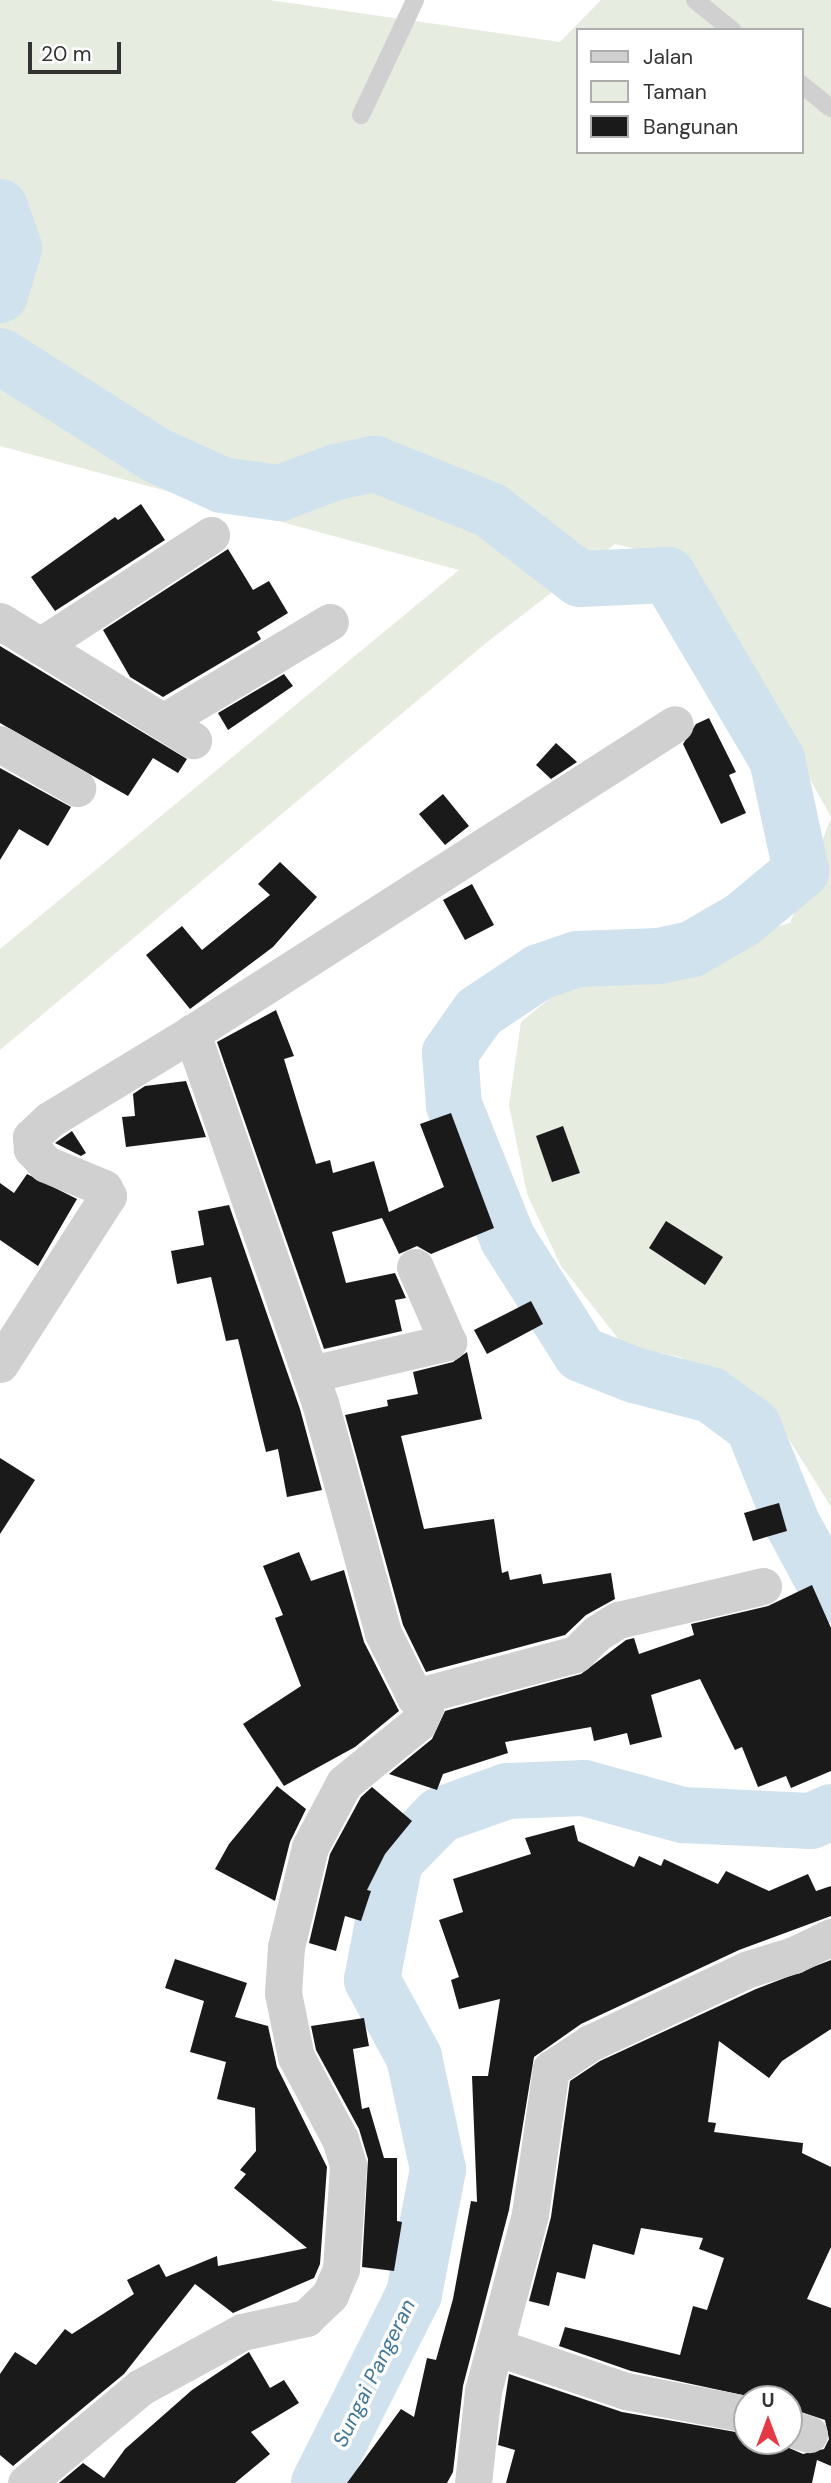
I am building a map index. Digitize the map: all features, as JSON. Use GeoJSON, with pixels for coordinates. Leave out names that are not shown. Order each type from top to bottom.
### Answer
{"type":"FeatureCollection","features":[{"type":"Feature","properties":{"kind":"street"},"geometry":{"type":"LineString","coordinates":[[40,646],[211,535]]}},
{"type":"Feature","properties":{"kind":"street"},"geometry":{"type":"LineString","coordinates":[[0,621],[179,730],[330,622]]}},
{"type":"Feature","properties":{"kind":"street"},"geometry":{"type":"LineString","coordinates":[[0,1364],[108,1196],[104,1188],[46,1164],[32,1149],[31,1137],[49,1120],[192,1033],[675,724]]}},
{"type":"Feature","properties":{"kind":"street"},"geometry":{"type":"LineString","coordinates":[[0,744],[77,788]]}},
{"type":"Feature","properties":{"kind":"street"},"geometry":{"type":"LineString","coordinates":[[26,2483],[141,2387],[242,2332],[306,2318],[330,2295],[341,2269],[348,2165],[340,2139],[296,2057],[283,1993],[286,1947],[310,1847],[344,1783],[418,1723],[425,1707],[415,1697],[383,1633],[311,1374],[192,1033]]}},
{"type":"Feature","properties":{"kind":"street"},"geometry":{"type":"LineString","coordinates":[[311,1374],[448,1342],[415,1267]]}},
{"type":"Feature","properties":{"kind":"street"},"geometry":{"type":"LineString","coordinates":[[415,1697],[576,1654],[597,1633],[618,1620],[763,1586]]}},
{"type":"Feature","properties":{"kind":"street"},"geometry":{"type":"LineString","coordinates":[[473,2483],[483,2391],[530,2214],[549,2078],[558,2061],[748,1969],[794,1955],[831,1937]]}},
{"type":"Feature","properties":{"kind":"street"},"geometry":{"type":"LineString","coordinates":[[496,2347],[626,2391],[733,2411]]}},
{"type":"Feature","properties":{"kind":"lane"},"geometry":{"type":"LineString","coordinates":[[361,116],[415,0]]}},
{"type":"Feature","properties":{"kind":"lane"},"geometry":{"type":"LineString","coordinates":[[695,0],[730,28]]}},
{"type":"Feature","properties":{"kind":"lane"},"geometry":{"type":"LineString","coordinates":[[803,86],[831,108]]}},
{"type":"Feature","properties":{"kind":"green space"},"geometry":{"type":"Polygon","coordinates":[[[0,0],[269,0],[560,42],[601,0],[831,0],[831,817],[689,561],[615,544],[486,643],[0,1050],[0,949],[459,570],[0,446],[0,0]]]}},
{"type":"Feature","properties":{"kind":"green space"},"geometry":{"type":"Polygon","coordinates":[[[831,818],[831,1507],[769,1407],[680,1357],[624,1346],[561,1266],[527,1194],[509,1105],[521,1022],[570,982],[790,923],[831,818]]]}},
{"type":"Feature","properties":{"kind":"building"},"geometry":{"type":"Polygon","coordinates":[[[141,504],[165,540],[55,611],[31,577],[115,517],[118,520],[141,504]]]}},
{"type":"Feature","properties":{"kind":"building"},"geometry":{"type":"Polygon","coordinates":[[[228,549],[253,590],[269,581],[288,613],[257,632],[261,639],[163,697],[130,677],[103,630],[228,549]]]}},
{"type":"Feature","properties":{"kind":"building"},"geometry":{"type":"Polygon","coordinates":[[[0,646],[187,759],[178,773],[153,758],[128,796],[0,723],[0,646]]]}},
{"type":"Feature","properties":{"kind":"building"},"geometry":{"type":"Polygon","coordinates":[[[284,674],[293,686],[228,730],[218,713],[284,674]]]}},
{"type":"Feature","properties":{"kind":"building"},"geometry":{"type":"Polygon","coordinates":[[[709,718],[736,772],[729,775],[746,813],[721,824],[683,744],[696,724],[709,718]]]}},
{"type":"Feature","properties":{"kind":"building"},"geometry":{"type":"Polygon","coordinates":[[[556,743],[577,762],[551,779],[536,765],[556,743]]]}},
{"type":"Feature","properties":{"kind":"building"},"geometry":{"type":"Polygon","coordinates":[[[0,768],[71,807],[48,846],[19,829],[0,860],[0,768]]]}},
{"type":"Feature","properties":{"kind":"building"},"geometry":{"type":"Polygon","coordinates":[[[443,794],[469,826],[445,845],[419,814],[443,794]]]}},
{"type":"Feature","properties":{"kind":"building"},"geometry":{"type":"Polygon","coordinates":[[[280,862],[317,897],[273,947],[190,1009],[146,955],[182,926],[202,950],[270,895],[258,884],[280,862]]]}},
{"type":"Feature","properties":{"kind":"building"},"geometry":{"type":"Polygon","coordinates":[[[472,884],[494,925],[465,940],[443,900],[472,884]]]}},
{"type":"Feature","properties":{"kind":"building"},"geometry":{"type":"Polygon","coordinates":[[[276,1010],[294,1056],[284,1059],[316,1164],[330,1160],[333,1173],[374,1161],[389,1212],[444,1187],[420,1124],[451,1113],[494,1228],[431,1254],[417,1246],[399,1254],[382,1218],[332,1232],[346,1283],[395,1273],[406,1298],[395,1300],[402,1331],[324,1349],[217,1042],[276,1010]]]}},
{"type":"Feature","properties":{"kind":"building"},"geometry":{"type":"Polygon","coordinates":[[[186,1081],[206,1137],[126,1147],[122,1117],[135,1116],[133,1094],[145,1086],[186,1081]]]}},
{"type":"Feature","properties":{"kind":"building"},"geometry":{"type":"Polygon","coordinates":[[[563,1126],[580,1173],[552,1182],[536,1136],[563,1126]]]}},
{"type":"Feature","properties":{"kind":"building"},"geometry":{"type":"Polygon","coordinates":[[[72,1131],[86,1153],[81,1156],[55,1143],[72,1131]]]}},
{"type":"Feature","properties":{"kind":"building"},"geometry":{"type":"Polygon","coordinates":[[[27,1174],[77,1199],[38,1266],[0,1240],[0,1183],[14,1193],[27,1174]]]}},
{"type":"Feature","properties":{"kind":"building"},"geometry":{"type":"Polygon","coordinates":[[[229,1205],[300,1409],[322,1490],[287,1497],[278,1449],[266,1452],[238,1339],[226,1341],[211,1277],[177,1284],[171,1251],[204,1245],[198,1211],[229,1205]]]}},
{"type":"Feature","properties":{"kind":"building"},"geometry":{"type":"Polygon","coordinates":[[[666,1221],[723,1257],[705,1285],[649,1248],[666,1221]]]}},
{"type":"Feature","properties":{"kind":"building"},"geometry":{"type":"Polygon","coordinates":[[[531,1301],[543,1324],[487,1354],[474,1330],[531,1301]]]}},
{"type":"Feature","properties":{"kind":"building"},"geometry":{"type":"Polygon","coordinates":[[[467,1352],[482,1419],[401,1436],[424,1529],[494,1519],[502,1573],[508,1571],[510,1580],[541,1574],[543,1584],[611,1573],[615,1599],[586,1615],[565,1635],[426,1672],[403,1625],[345,1415],[388,1406],[387,1400],[418,1394],[413,1372],[453,1362],[467,1352]]]}},
{"type":"Feature","properties":{"kind":"building"},"geometry":{"type":"Polygon","coordinates":[[[0,1458],[35,1480],[0,1534],[0,1458]]]}},
{"type":"Feature","properties":{"kind":"building"},"geometry":{"type":"Polygon","coordinates":[[[779,1503],[787,1531],[753,1541],[744,1513],[779,1503]]]}},
{"type":"Feature","properties":{"kind":"building"},"geometry":{"type":"Polygon","coordinates":[[[299,1552],[311,1581],[344,1570],[364,1642],[399,1711],[355,1747],[284,1786],[243,1724],[301,1686],[275,1618],[283,1615],[263,1566],[299,1552]]]}},
{"type":"Feature","properties":{"kind":"building"},"geometry":{"type":"Polygon","coordinates":[[[812,1585],[831,1628],[831,1771],[791,1788],[786,1776],[758,1787],[742,1747],[735,1750],[700,1679],[651,1695],[662,1737],[630,1745],[627,1733],[594,1741],[591,1727],[505,1742],[508,1753],[443,1774],[437,1790],[389,1774],[432,1739],[445,1711],[581,1674],[626,1640],[634,1638],[639,1654],[694,1635],[691,1624],[768,1606],[812,1585]]]}},
{"type":"Feature","properties":{"kind":"building"},"geometry":{"type":"Polygon","coordinates":[[[277,1786],[306,1809],[290,1842],[275,1901],[215,1869],[229,1844],[277,1786]]]}},
{"type":"Feature","properties":{"kind":"building"},"geometry":{"type":"Polygon","coordinates":[[[372,1787],[412,1821],[385,1854],[367,1890],[371,1891],[361,1921],[345,1916],[336,1951],[309,1943],[330,1854],[361,1797],[372,1787]]]}},
{"type":"Feature","properties":{"kind":"building"},"geometry":{"type":"Polygon","coordinates":[[[574,1825],[578,1841],[634,1867],[639,1856],[661,1866],[664,1859],[718,1884],[726,1871],[769,1891],[808,1874],[816,1891],[831,1886],[831,1916],[739,1950],[581,2024],[534,2057],[509,2210],[463,2386],[453,2472],[447,2483],[347,2483],[401,2409],[414,2417],[427,2358],[436,2360],[453,2299],[471,2201],[477,2202],[472,2076],[488,2076],[500,1999],[459,2009],[451,1980],[459,1977],[439,1920],[463,1912],[453,1879],[531,1854],[525,1838],[574,1825]]]}},
{"type":"Feature","properties":{"kind":"building"},"geometry":{"type":"Polygon","coordinates":[[[175,1959],[247,1983],[235,2017],[268,2026],[277,2067],[327,2167],[320,2264],[314,2278],[233,2313],[195,2284],[124,2374],[13,2466],[0,2455],[0,2374],[15,2352],[36,2365],[65,2329],[72,2334],[134,2294],[127,2280],[159,2264],[166,2277],[217,2256],[218,2266],[307,2248],[234,2188],[246,2174],[240,2170],[256,2151],[255,2108],[217,2099],[226,2062],[190,2052],[204,2001],[165,1988],[175,1959]]]}},
{"type":"Feature","properties":{"kind":"building"},"geometry":{"type":"Polygon","coordinates":[[[831,1960],[831,2029],[782,2061],[769,2078],[719,2041],[708,2122],[716,2123],[714,2132],[803,2143],[802,2153],[831,2167],[831,2247],[807,2299],[831,2308],[831,2466],[817,2460],[812,2483],[506,2483],[515,2450],[498,2445],[509,2374],[622,2412],[733,2432],[733,2455],[803,2455],[824,2449],[829,2439],[825,2420],[803,2413],[803,2385],[733,2385],[733,2393],[631,2371],[559,2346],[565,2327],[680,2355],[693,2306],[707,2310],[724,2258],[699,2249],[703,2238],[641,2228],[634,2255],[593,2244],[585,2279],[557,2272],[549,2306],[529,2301],[551,2217],[570,2081],[600,2061],[756,1989],[831,1960]]]}},
{"type":"Feature","properties":{"kind":"building"},"geometry":{"type":"Polygon","coordinates":[[[364,2018],[369,2046],[353,2049],[362,2109],[369,2107],[384,2158],[397,2158],[397,2221],[402,2222],[394,2271],[362,2267],[368,2159],[359,2129],[316,2050],[311,2026],[364,2018]]]}},
{"type":"Feature","properties":{"kind":"building"},"geometry":{"type":"Polygon","coordinates":[[[249,2352],[270,2388],[284,2380],[299,2403],[251,2432],[270,2454],[235,2483],[59,2483],[83,2463],[104,2478],[125,2449],[192,2390],[249,2352]]]}},
{"type":"Feature","properties":{"kind":"waterway"},"geometry":{"type":"LineString","coordinates":[[0,207],[14,248],[0,295]]}},
{"type":"Feature","properties":{"kind":"waterway"},"geometry":{"type":"LineString","coordinates":[[0,356],[156,455],[222,485],[280,493],[336,472],[375,464],[490,510],[580,579],[668,575],[777,759],[801,871],[742,920],[692,949],[659,956],[577,959],[539,972],[479,1012],[450,1053],[454,1105],[508,1239],[581,1354],[634,1375],[711,1395],[753,1426],[792,1523],[831,1595]]}},
{"type":"Feature","properties":{"kind":"waterway","name":"Sungai Pangeran"},"geometry":{"type":"LineString","coordinates":[[319,2483],[414,2294],[438,2169],[414,2057],[372,1980],[395,1861],[440,1815],[507,1791],[584,1788],[683,1815],[811,1821],[831,1812]]}}]}
